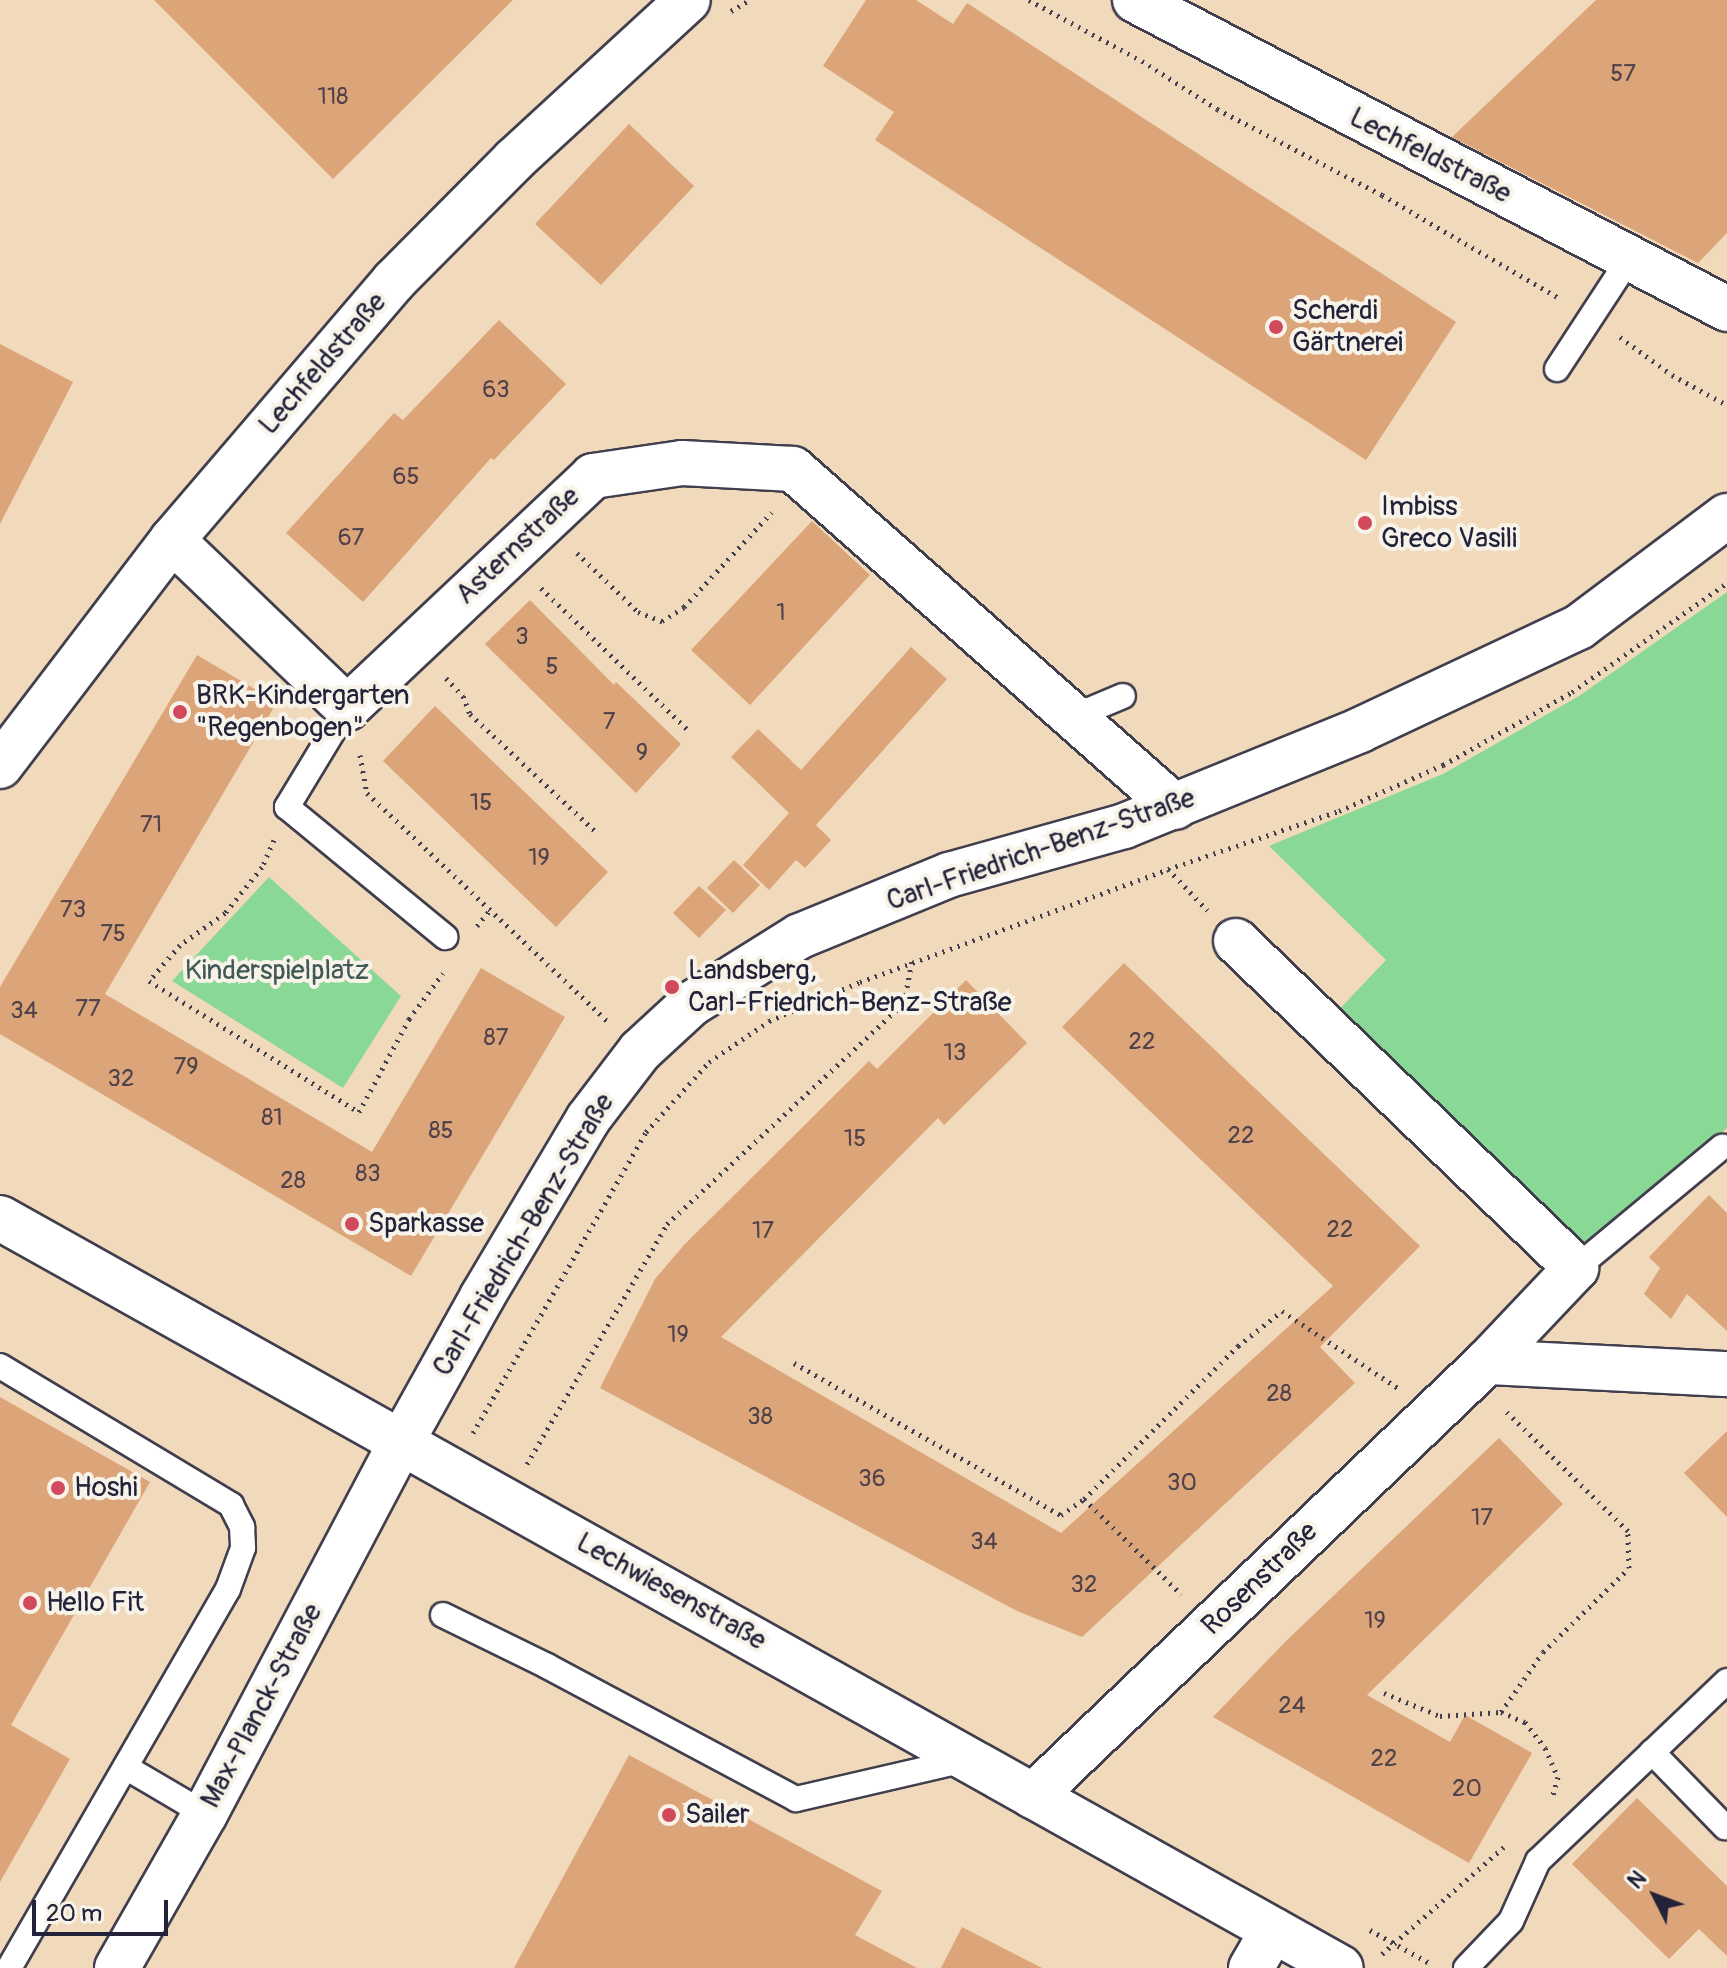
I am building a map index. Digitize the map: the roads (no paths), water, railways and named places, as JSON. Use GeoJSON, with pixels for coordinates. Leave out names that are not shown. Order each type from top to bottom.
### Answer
{"type":"FeatureCollection","features":[{"type":"Feature","properties":{"kind":"street","name":"Lechfeldstraße"},"geometry":{"type":"LineString","coordinates":[[0,766],[172,540],[394,281],[514,160],[688,0]]}},
{"type":"Feature","properties":{"kind":"street","name":"Lechfeldstraße"},"geometry":{"type":"LineString","coordinates":[[1135,0],[1727,309]]}},
{"type":"Feature","properties":{"kind":"street","name":"Asternstraße"},"geometry":{"type":"LineString","coordinates":[[347,708],[593,476],[682,463],[793,469],[1175,807]]}},
{"type":"Feature","properties":{"kind":"street","name":"Carl-Friedrich-Benz-Straße"},"geometry":{"type":"LineString","coordinates":[[402,1441],[588,1119],[640,1051],[691,1004],[800,936],[949,875],[1124,826],[1175,807],[1360,730],[1579,627],[1727,516]]}},
{"type":"Feature","properties":{"kind":"street"},"geometry":{"type":"LineString","coordinates":[[172,540],[347,708]]}},
{"type":"Feature","properties":{"kind":"street"},"geometry":{"type":"LineString","coordinates":[[1236,941],[1576,1268]]}},
{"type":"Feature","properties":{"kind":"street","name":"Lechwiesenstraße"},"geometry":{"type":"LineString","coordinates":[[0,1218],[1273,1930],[1358,1964]]}},
{"type":"Feature","properties":{"kind":"street","name":"Rosenstraße"},"geometry":{"type":"LineString","coordinates":[[1033,1796],[1434,1413],[1576,1268]]}},
{"type":"Feature","properties":{"kind":"street"},"geometry":{"type":"LineString","coordinates":[[1479,1369],[1727,1374]]}},
{"type":"Feature","properties":{"kind":"street","name":"Max-Planck-Straße"},"geometry":{"type":"LineString","coordinates":[[131,1963],[205,1814],[402,1441]]}},
{"type":"Feature","properties":{"kind":"street"},"geometry":{"type":"LineString","coordinates":[[1251,1968],[1273,1930]]}},
{"type":"Feature","properties":{"kind":"lane"},"geometry":{"type":"LineString","coordinates":[[1557,369],[1629,259]]}},
{"type":"Feature","properties":{"kind":"lane"},"geometry":{"type":"LineString","coordinates":[[1073,717],[1123,696]]}},
{"type":"Feature","properties":{"kind":"lane"},"geometry":{"type":"LineString","coordinates":[[347,708],[287,807],[448,949]]}},
{"type":"Feature","properties":{"kind":"lane","name":"Rosenstraße"},"geometry":{"type":"LineString","coordinates":[[1576,1268],[1722,1147]]}},
{"type":"Feature","properties":{"kind":"lane"},"geometry":{"type":"LineString","coordinates":[[0,1366],[231,1505],[242,1527],[243,1548],[228,1589],[9,1968]]}},
{"type":"Feature","properties":{"kind":"lane"},"geometry":{"type":"LineString","coordinates":[[443,1615],[547,1666],[796,1799],[967,1759]]}},
{"type":"Feature","properties":{"kind":"lane"},"geometry":{"type":"LineString","coordinates":[[1466,1968],[1511,1921],[1538,1861],[1727,1681]]}},
{"type":"Feature","properties":{"kind":"lane"},"geometry":{"type":"LineString","coordinates":[[1652,1752],[1725,1827]]}},
{"type":"Feature","properties":{"kind":"lane"},"geometry":{"type":"LineString","coordinates":[[127,1768],[205,1814]]}},
{"type":"Feature","properties":{"kind":"place","name":"Scherdi Gärtnerei"},"geometry":{"type":"Point","coordinates":[1276,327]}},
{"type":"Feature","properties":{"kind":"place","name":"Imbiss Greco Vasili"},"geometry":{"type":"Point","coordinates":[1365,523]}},
{"type":"Feature","properties":{"kind":"place","name":"BRK-Kindergarten \"Regenbogen\""},"geometry":{"type":"Point","coordinates":[180,712]}},
{"type":"Feature","properties":{"kind":"place","name":"Landsberg, Carl-Friedrich-Benz-Straße"},"geometry":{"type":"Point","coordinates":[672,987]}},
{"type":"Feature","properties":{"kind":"place","name":"Sparkasse"},"geometry":{"type":"Point","coordinates":[352,1224]}},
{"type":"Feature","properties":{"kind":"place","name":"Hoshi"},"geometry":{"type":"Point","coordinates":[58,1488]}},
{"type":"Feature","properties":{"kind":"place","name":"Hello Fit"},"geometry":{"type":"Point","coordinates":[30,1603]}},
{"type":"Feature","properties":{"kind":"place","name":"Sailer"},"geometry":{"type":"Point","coordinates":[669,1815]}},
{"type":"Feature","properties":{"kind":"park label","name":"Kinderspielplatz"},"geometry":{"type":"Point","coordinates":[277,971]}}]}
